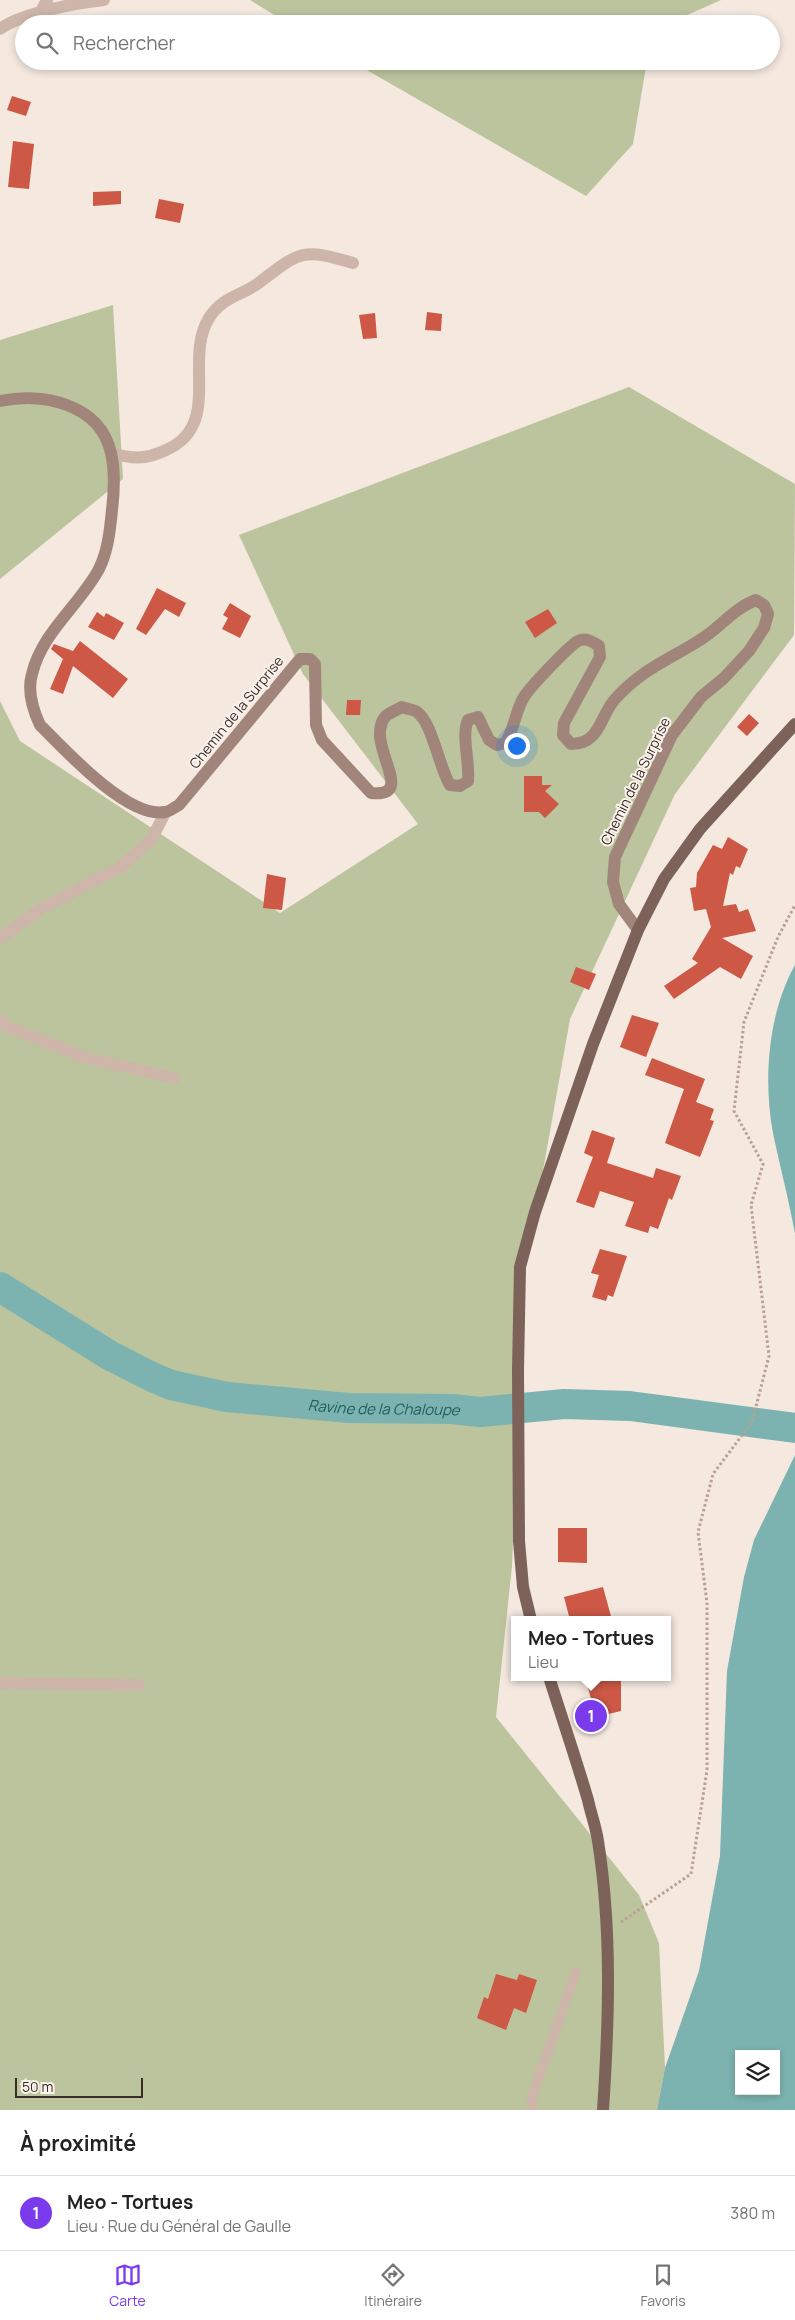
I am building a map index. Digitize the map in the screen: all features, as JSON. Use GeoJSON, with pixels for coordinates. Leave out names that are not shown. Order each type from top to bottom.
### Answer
{"type":"FeatureCollection","features":[{"type":"Feature","properties":{"kind":"main road"},"geometry":{"type":"LineString","coordinates":[[0,401],[51,399],[77,408],[99,426],[111,453],[113,498],[109,540],[99,569],[39,651],[31,676],[31,696],[34,712],[40,725],[113,793],[144,810],[165,812]]}},
{"type":"Feature","properties":{"kind":"main road","name":"Chemin de la Surprise"},"geometry":{"type":"LineString","coordinates":[[165,812],[179,805],[300,659],[310,659],[315,664],[316,725],[322,740],[371,792],[381,794],[389,790],[392,782],[390,770],[381,749],[378,730],[385,716],[402,708],[417,712],[422,718],[426,724],[444,775],[450,785],[460,786],[468,781],[470,769],[466,729],[468,720],[478,718],[489,740],[497,745],[505,744],[510,736],[523,698],[533,685],[579,640],[590,640],[599,646],[600,657],[564,723],[563,735],[571,744],[582,744],[592,738],[613,701],[630,683],[652,666],[701,640],[744,604],[756,600],[764,605],[768,614],[764,628],[749,651],[724,678],[701,697],[672,735],[615,856],[613,882],[619,904],[638,930]]}},
{"type":"Feature","properties":{"kind":"main road"},"geometry":{"type":"LineString","coordinates":[[530,1616],[524,1586],[519,1541],[518,1370],[520,1267],[535,1212],[593,1044],[638,930],[664,879],[700,829],[795,724]]}},
{"type":"Feature","properties":{"kind":"main road"},"geometry":{"type":"LineString","coordinates":[[550,1681],[583,1783],[598,1839],[608,1930],[608,2042],[603,2110]]}},
{"type":"Feature","properties":{"kind":"street"},"geometry":{"type":"LineString","coordinates":[[40,13],[47,0]]}},
{"type":"Feature","properties":{"kind":"street"},"geometry":{"type":"LineString","coordinates":[[34,15],[79,3],[104,0]]}},
{"type":"Feature","properties":{"kind":"street"},"geometry":{"type":"LineString","coordinates":[[0,29],[15,22]]}},
{"type":"Feature","properties":{"kind":"street"},"geometry":{"type":"LineString","coordinates":[[111,453],[132,459],[160,453],[179,444],[195,421],[200,381],[198,356],[200,338],[208,319],[219,305],[238,292],[258,284],[296,256],[321,253],[352,263]]}},
{"type":"Feature","properties":{"kind":"street"},"geometry":{"type":"LineString","coordinates":[[0,938],[42,908],[119,868],[151,840],[165,812]]}},
{"type":"Feature","properties":{"kind":"street"},"geometry":{"type":"LineString","coordinates":[[0,1020],[6,1026],[86,1058],[174,1078]]}},
{"type":"Feature","properties":{"kind":"street"},"geometry":{"type":"LineString","coordinates":[[0,1683],[139,1685]]}},
{"type":"Feature","properties":{"kind":"lane"},"geometry":{"type":"LineString","coordinates":[[532,2110],[532,2096],[576,1972]]}},
{"type":"Feature","properties":{"kind":"path"},"geometry":{"type":"LineString","coordinates":[[608,1930],[690,1874],[707,1770],[707,1603],[698,1532],[713,1474],[752,1422],[769,1356],[751,1205],[763,1164],[734,1111],[744,1022],[778,938],[795,905]]}},
{"type":"Feature","properties":{"kind":"green space"},"geometry":{"type":"Polygon","coordinates":[[[250,0],[721,0],[687,15],[274,15],[250,0]]]}},
{"type":"Feature","properties":{"kind":"green space"},"geometry":{"type":"Polygon","coordinates":[[[367,70],[645,70],[633,144],[586,196],[367,70]]]}},
{"type":"Feature","properties":{"kind":"green space"},"geometry":{"type":"Polygon","coordinates":[[[113,305],[123,479],[0,579],[0,340],[113,305]]]}},
{"type":"Feature","properties":{"kind":"green space"},"geometry":{"type":"Polygon","coordinates":[[[629,387],[795,484],[794,635],[675,794],[570,1019],[525,1272],[512,1566],[496,1717],[639,1895],[659,1943],[665,2068],[657,2110],[0,2110],[0,701],[20,741],[280,913],[418,824],[303,674],[239,535],[629,387]]]}},
{"type":"Feature","properties":{"kind":"water"},"geometry":{"type":"Polygon","coordinates":[[[795,965],[795,1234],[773,1133],[768,1091],[768,1069],[770,1047],[779,1004],[795,965]]]}},
{"type":"Feature","properties":{"kind":"water"},"geometry":{"type":"Polygon","coordinates":[[[795,1455],[795,2110],[657,2110],[665,2068],[699,1971],[720,1856],[727,1671],[744,1577],[754,1540],[795,1455]]]}},
{"type":"Feature","properties":{"kind":"building"},"geometry":{"type":"Polygon","coordinates":[[[12,96],[31,102],[26,116],[7,110],[12,96]]]}},
{"type":"Feature","properties":{"kind":"building"},"geometry":{"type":"Polygon","coordinates":[[[13,141],[34,144],[29,189],[8,187],[13,141]]]}},
{"type":"Feature","properties":{"kind":"building"},"geometry":{"type":"Polygon","coordinates":[[[121,191],[121,204],[93,206],[93,192],[121,191]]]}},
{"type":"Feature","properties":{"kind":"building"},"geometry":{"type":"Polygon","coordinates":[[[159,199],[184,204],[180,223],[155,218],[159,199]]]}},
{"type":"Feature","properties":{"kind":"building"},"geometry":{"type":"Polygon","coordinates":[[[427,312],[442,314],[441,331],[425,330],[427,312]]]}},
{"type":"Feature","properties":{"kind":"building"},"geometry":{"type":"Polygon","coordinates":[[[375,313],[377,338],[363,339],[359,315],[375,313]]]}},
{"type":"Feature","properties":{"kind":"building"},"geometry":{"type":"Polygon","coordinates":[[[157,588],[186,603],[179,617],[165,609],[146,635],[136,629],[157,588]]]}},
{"type":"Feature","properties":{"kind":"building"},"geometry":{"type":"Polygon","coordinates":[[[230,603],[251,616],[240,638],[222,629],[228,618],[223,615],[230,603]]]}},
{"type":"Feature","properties":{"kind":"building"},"geometry":{"type":"Polygon","coordinates":[[[548,609],[557,623],[535,638],[525,622],[548,609]]]}},
{"type":"Feature","properties":{"kind":"building"},"geometry":{"type":"Polygon","coordinates":[[[97,612],[104,617],[106,613],[124,623],[114,640],[88,627],[97,612]]]}},
{"type":"Feature","properties":{"kind":"building"},"geometry":{"type":"Polygon","coordinates":[[[80,641],[128,679],[113,698],[73,666],[63,694],[50,689],[63,659],[51,649],[54,644],[73,651],[80,641]]]}},
{"type":"Feature","properties":{"kind":"building"},"geometry":{"type":"Polygon","coordinates":[[[347,700],[361,700],[360,715],[346,715],[347,700]]]}},
{"type":"Feature","properties":{"kind":"building"},"geometry":{"type":"Polygon","coordinates":[[[749,714],[759,723],[747,736],[737,727],[749,714]]]}},
{"type":"Feature","properties":{"kind":"building"},"geometry":{"type":"Polygon","coordinates":[[[524,776],[542,776],[542,785],[552,785],[545,791],[559,804],[545,818],[539,812],[524,812],[524,776]]]}},
{"type":"Feature","properties":{"kind":"building"},"geometry":{"type":"Polygon","coordinates":[[[728,837],[748,849],[740,868],[736,866],[733,875],[730,873],[723,906],[736,904],[739,912],[748,909],[756,931],[722,938],[753,956],[741,979],[720,967],[674,999],[664,986],[698,963],[692,959],[711,927],[706,909],[694,911],[690,888],[696,887],[697,873],[713,845],[722,849],[728,837]]]}},
{"type":"Feature","properties":{"kind":"building"},"geometry":{"type":"Polygon","coordinates":[[[267,874],[286,878],[282,910],[263,908],[267,874]]]}},
{"type":"Feature","properties":{"kind":"building"},"geometry":{"type":"Polygon","coordinates":[[[576,967],[596,974],[589,990],[570,982],[576,967]]]}},
{"type":"Feature","properties":{"kind":"building"},"geometry":{"type":"Polygon","coordinates":[[[632,1015],[659,1023],[646,1057],[620,1047],[632,1015]]]}},
{"type":"Feature","properties":{"kind":"building"},"geometry":{"type":"Polygon","coordinates":[[[652,1058],[705,1079],[696,1102],[714,1109],[710,1120],[714,1121],[700,1157],[665,1143],[684,1089],[645,1075],[652,1058]]]}},
{"type":"Feature","properties":{"kind":"building"},"geometry":{"type":"Polygon","coordinates":[[[592,1130],[615,1138],[607,1163],[653,1178],[656,1168],[681,1176],[672,1200],[669,1198],[658,1229],[650,1226],[648,1233],[625,1226],[634,1202],[600,1191],[594,1208],[576,1202],[593,1157],[584,1153],[592,1130]]]}},
{"type":"Feature","properties":{"kind":"building"},"geometry":{"type":"Polygon","coordinates":[[[600,1249],[627,1256],[613,1297],[608,1295],[606,1301],[592,1297],[599,1275],[591,1273],[600,1249]]]}},
{"type":"Feature","properties":{"kind":"building"},"geometry":{"type":"Polygon","coordinates":[[[558,1528],[587,1528],[587,1563],[558,1562],[558,1528]]]}},
{"type":"Feature","properties":{"kind":"building"},"geometry":{"type":"Polygon","coordinates":[[[603,1587],[611,1616],[569,1616],[564,1597],[603,1587]]]}},
{"type":"Feature","properties":{"kind":"building"},"geometry":{"type":"Polygon","coordinates":[[[586,1681],[621,1681],[621,1711],[596,1717],[586,1681]]]}},
{"type":"Feature","properties":{"kind":"building"},"geometry":{"type":"Polygon","coordinates":[[[496,1974],[517,1980],[519,1974],[537,1980],[526,2013],[514,2008],[506,2030],[477,2018],[484,1997],[488,1999],[496,1974]]]}},
{"type":"Feature","properties":{"kind":"waterway","name":"Ravine de la Chaloupe"},"geometry":{"type":"LineString","coordinates":[[0,1287],[109,1355],[150,1376],[171,1385],[227,1397],[349,1408],[452,1409],[480,1412],[564,1404],[630,1406],[795,1428]]}},
{"type":"Feature","properties":{"kind":"place","name":"Meo - Tortues"},"geometry":{"type":"Point","coordinates":[591,1716]}}]}
